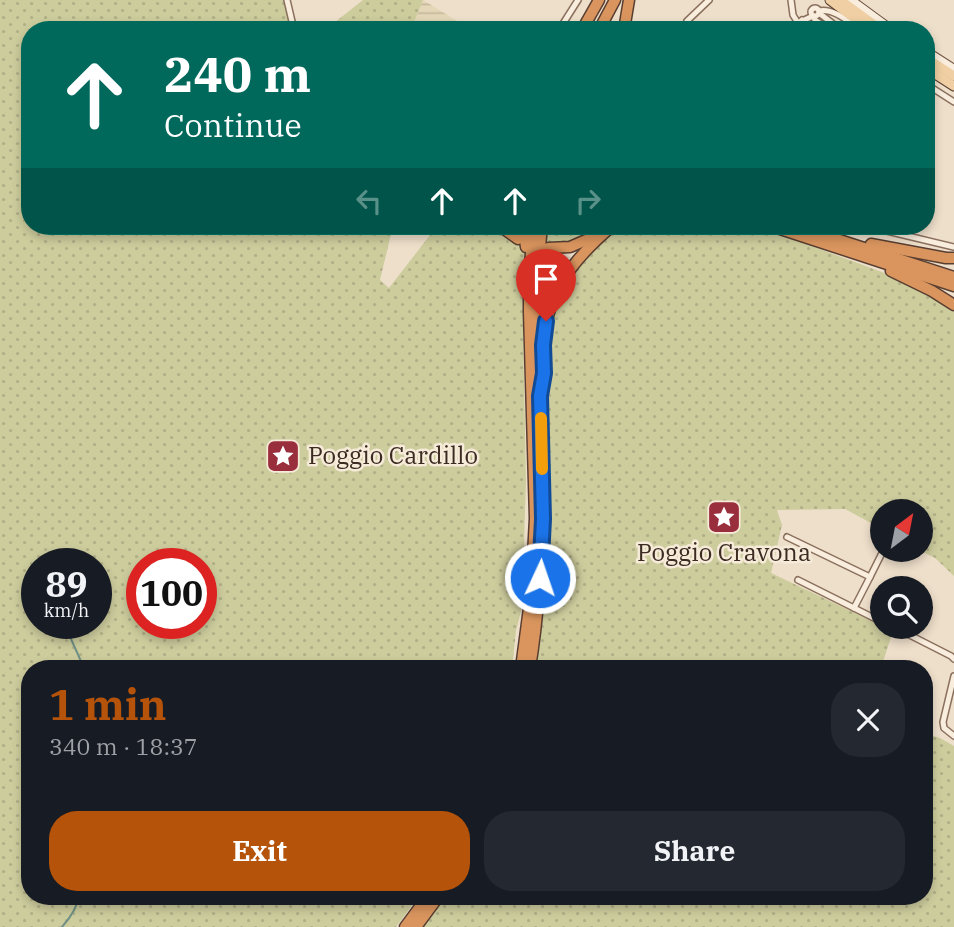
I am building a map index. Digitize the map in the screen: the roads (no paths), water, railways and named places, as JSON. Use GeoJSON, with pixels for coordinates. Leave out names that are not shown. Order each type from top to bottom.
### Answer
{"type":"FeatureCollection","features":[{"type":"Feature","properties":{"kind":"highway"},"geometry":{"type":"LineString","coordinates":[[587,21],[599,0]]}},
{"type":"Feature","properties":{"kind":"highway"},"geometry":{"type":"LineString","coordinates":[[594,21],[604,0]]}},
{"type":"Feature","properties":{"kind":"highway"},"geometry":{"type":"LineString","coordinates":[[604,21],[615,0]]}},
{"type":"Feature","properties":{"kind":"highway"},"geometry":{"type":"LineString","coordinates":[[626,21],[629,0]]}},
{"type":"Feature","properties":{"kind":"highway"},"geometry":{"type":"LineString","coordinates":[[512,235],[518,239]]}},
{"type":"Feature","properties":{"kind":"highway"},"geometry":{"type":"LineString","coordinates":[[524,235],[526,340],[536,392]]}},
{"type":"Feature","properties":{"kind":"highway"},"geometry":{"type":"LineString","coordinates":[[531,660],[540,593],[543,519],[529,279],[532,235]]}},
{"type":"Feature","properties":{"kind":"highway"},"geometry":{"type":"LineString","coordinates":[[522,660],[531,593],[535,518],[538,274],[541,235]]}},
{"type":"Feature","properties":{"kind":"highway"},"geometry":{"type":"LineString","coordinates":[[548,248],[575,246],[596,235]]}},
{"type":"Feature","properties":{"kind":"highway"},"geometry":{"type":"LineString","coordinates":[[536,392],[544,373],[544,336],[552,302],[562,280],[578,258],[603,235]]}},
{"type":"Feature","properties":{"kind":"highway"},"geometry":{"type":"LineString","coordinates":[[803,235],[819,245],[918,283],[954,305]]}},
{"type":"Feature","properties":{"kind":"highway"},"geometry":{"type":"LineString","coordinates":[[810,235],[954,286]]}},
{"type":"Feature","properties":{"kind":"highway"},"geometry":{"type":"LineString","coordinates":[[813,235],[954,278]]}},
{"type":"Feature","properties":{"kind":"highway"},"geometry":{"type":"LineString","coordinates":[[835,235],[954,258]]}},
{"type":"Feature","properties":{"kind":"highway"},"geometry":{"type":"LineString","coordinates":[[405,927],[421,905]]}},
{"type":"Feature","properties":{"kind":"highway"},"geometry":{"type":"LineString","coordinates":[[416,927],[432,905]]}},
{"type":"Feature","properties":{"kind":"main road"},"geometry":{"type":"LineString","coordinates":[[830,0],[858,21]]}},
{"type":"Feature","properties":{"kind":"main road"},"geometry":{"type":"LineString","coordinates":[[841,0],[869,21]]}},
{"type":"Feature","properties":{"kind":"main road"},"geometry":{"type":"LineString","coordinates":[[935,64],[954,76]]}},
{"type":"Feature","properties":{"kind":"main road"},"geometry":{"type":"LineString","coordinates":[[935,74],[954,86]]}},
{"type":"Feature","properties":{"kind":"street"},"geometry":{"type":"LineString","coordinates":[[287,0],[292,21]]}},
{"type":"Feature","properties":{"kind":"street"},"geometry":{"type":"LineString","coordinates":[[565,21],[578,0]]}},
{"type":"Feature","properties":{"kind":"street"},"geometry":{"type":"LineString","coordinates":[[687,21],[709,0]]}},
{"type":"Feature","properties":{"kind":"street"},"geometry":{"type":"LineString","coordinates":[[790,0],[793,15],[798,21]]}},
{"type":"Feature","properties":{"kind":"street"},"geometry":{"type":"LineString","coordinates":[[813,0],[820,21]]}},
{"type":"Feature","properties":{"kind":"street"},"geometry":{"type":"LineString","coordinates":[[851,0],[880,21]]}},
{"type":"Feature","properties":{"kind":"street"},"geometry":{"type":"LineString","coordinates":[[802,21],[815,12],[826,10],[847,21]]}},
{"type":"Feature","properties":{"kind":"street"},"geometry":{"type":"LineString","coordinates":[[815,12],[828,21]]}},
{"type":"Feature","properties":{"kind":"street"},"geometry":{"type":"LineString","coordinates":[[935,57],[954,69]]}},
{"type":"Feature","properties":{"kind":"street"},"geometry":{"type":"LineString","coordinates":[[935,90],[954,102]]}},
{"type":"Feature","properties":{"kind":"street"},"geometry":{"type":"LineString","coordinates":[[904,235],[954,247]]}},
{"type":"Feature","properties":{"kind":"street"},"geometry":{"type":"LineString","coordinates":[[787,537],[870,578],[854,608]]}},
{"type":"Feature","properties":{"kind":"street"},"geometry":{"type":"LineString","coordinates":[[798,580],[870,615]]}},
{"type":"Feature","properties":{"kind":"street"},"geometry":{"type":"LineString","coordinates":[[918,639],[954,659]]}},
{"type":"Feature","properties":{"kind":"street"},"geometry":{"type":"LineString","coordinates":[[954,676],[943,722],[944,728],[954,736]]}},
{"type":"Feature","properties":{"kind":"waterway"},"geometry":{"type":"LineString","coordinates":[[71,639],[80,660]]}},
{"type":"Feature","properties":{"kind":"waterway"},"geometry":{"type":"LineString","coordinates":[[62,927],[77,905]]}},
{"type":"Feature","properties":{"kind":"place","name":"Poggio Cardillo"},"geometry":{"type":"Point","coordinates":[283,456]}},
{"type":"Feature","properties":{"kind":"place","name":"Poggio Cravona"},"geometry":{"type":"Point","coordinates":[724,517]}}]}
